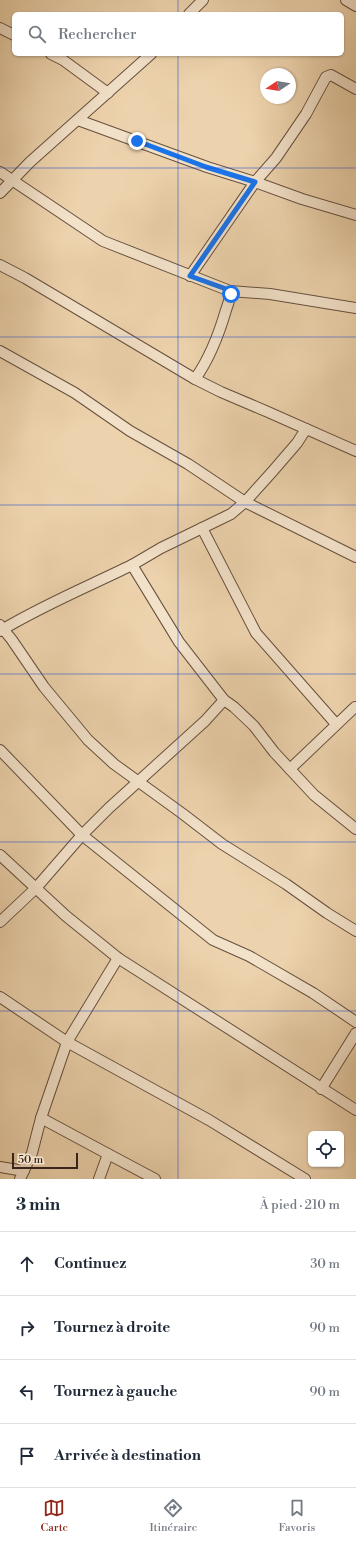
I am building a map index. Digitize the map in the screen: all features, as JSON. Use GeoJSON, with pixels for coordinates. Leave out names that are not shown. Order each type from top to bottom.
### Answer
{"type":"FeatureCollection","features":[{"type":"Feature","properties":{"kind":"street"},"geometry":{"type":"LineString","coordinates":[[191,12],[203,0]]}},
{"type":"Feature","properties":{"kind":"street"},"geometry":{"type":"LineString","coordinates":[[346,0],[356,6]]}},
{"type":"Feature","properties":{"kind":"street"},"geometry":{"type":"LineString","coordinates":[[0,28],[12,34]]}},
{"type":"Feature","properties":{"kind":"street"},"geometry":{"type":"LineString","coordinates":[[54,56],[108,93]]}},
{"type":"Feature","properties":{"kind":"street"},"geometry":{"type":"LineString","coordinates":[[0,193],[30,162],[149,56]]}},
{"type":"Feature","properties":{"kind":"street"},"geometry":{"type":"LineString","coordinates":[[190,276],[255,182],[276,158],[306,114],[326,77],[331,75],[356,89]]}},
{"type":"Feature","properties":{"kind":"street"},"geometry":{"type":"LineString","coordinates":[[78,120],[206,167],[255,182],[302,199],[356,215]]}},
{"type":"Feature","properties":{"kind":"street"},"geometry":{"type":"LineString","coordinates":[[0,172],[103,241],[230,292],[270,294],[356,308]]}},
{"type":"Feature","properties":{"kind":"street"},"geometry":{"type":"LineString","coordinates":[[0,265],[25,278],[195,379],[356,451]]}},
{"type":"Feature","properties":{"kind":"street"},"geometry":{"type":"LineString","coordinates":[[195,379],[205,365],[222,326],[230,292]]}},
{"type":"Feature","properties":{"kind":"street"},"geometry":{"type":"LineString","coordinates":[[0,351],[75,393],[135,435],[188,464],[245,502],[356,557]]}},
{"type":"Feature","properties":{"kind":"street"},"geometry":{"type":"LineString","coordinates":[[306,429],[277,466],[245,502],[227,516],[161,548],[132,566],[67,594],[1,629],[44,687],[88,740],[114,764],[138,780],[222,844],[286,884],[327,913],[356,931]]}},
{"type":"Feature","properties":{"kind":"street"},"geometry":{"type":"LineString","coordinates":[[202,528],[256,633],[336,724]]}},
{"type":"Feature","properties":{"kind":"street"},"geometry":{"type":"LineString","coordinates":[[132,566],[179,642],[224,700],[234,707],[254,726],[314,795],[356,829]]}},
{"type":"Feature","properties":{"kind":"street"},"geometry":{"type":"LineString","coordinates":[[0,922],[36,888],[82,835],[138,780],[205,721],[224,700]]}},
{"type":"Feature","properties":{"kind":"street"},"geometry":{"type":"LineString","coordinates":[[290,769],[336,724],[356,707]]}},
{"type":"Feature","properties":{"kind":"street"},"geometry":{"type":"LineString","coordinates":[[0,750],[82,835],[212,940],[249,956],[312,993],[356,1022]]}},
{"type":"Feature","properties":{"kind":"street"},"geometry":{"type":"LineString","coordinates":[[0,855],[66,916],[118,958],[169,989],[321,1089],[356,1110]]}},
{"type":"Feature","properties":{"kind":"street"},"geometry":{"type":"LineString","coordinates":[[0,1167],[22,1175],[32,1152],[41,1118],[68,1042],[118,958]]}},
{"type":"Feature","properties":{"kind":"street"},"geometry":{"type":"LineString","coordinates":[[0,997],[68,1042],[209,1120],[305,1179]]}},
{"type":"Feature","properties":{"kind":"street"},"geometry":{"type":"LineString","coordinates":[[321,1089],[356,1033]]}},
{"type":"Feature","properties":{"kind":"street"},"geometry":{"type":"LineString","coordinates":[[41,1118],[155,1179]]}},
{"type":"Feature","properties":{"kind":"street"},"geometry":{"type":"LineString","coordinates":[[99,1179],[108,1154]]}},
{"type":"Feature","properties":{"kind":"route"},"geometry":{"type":"LineString","coordinates":[[137,141],[206,167],[255,182],[190,276],[229,290],[231,294]]}}]}
